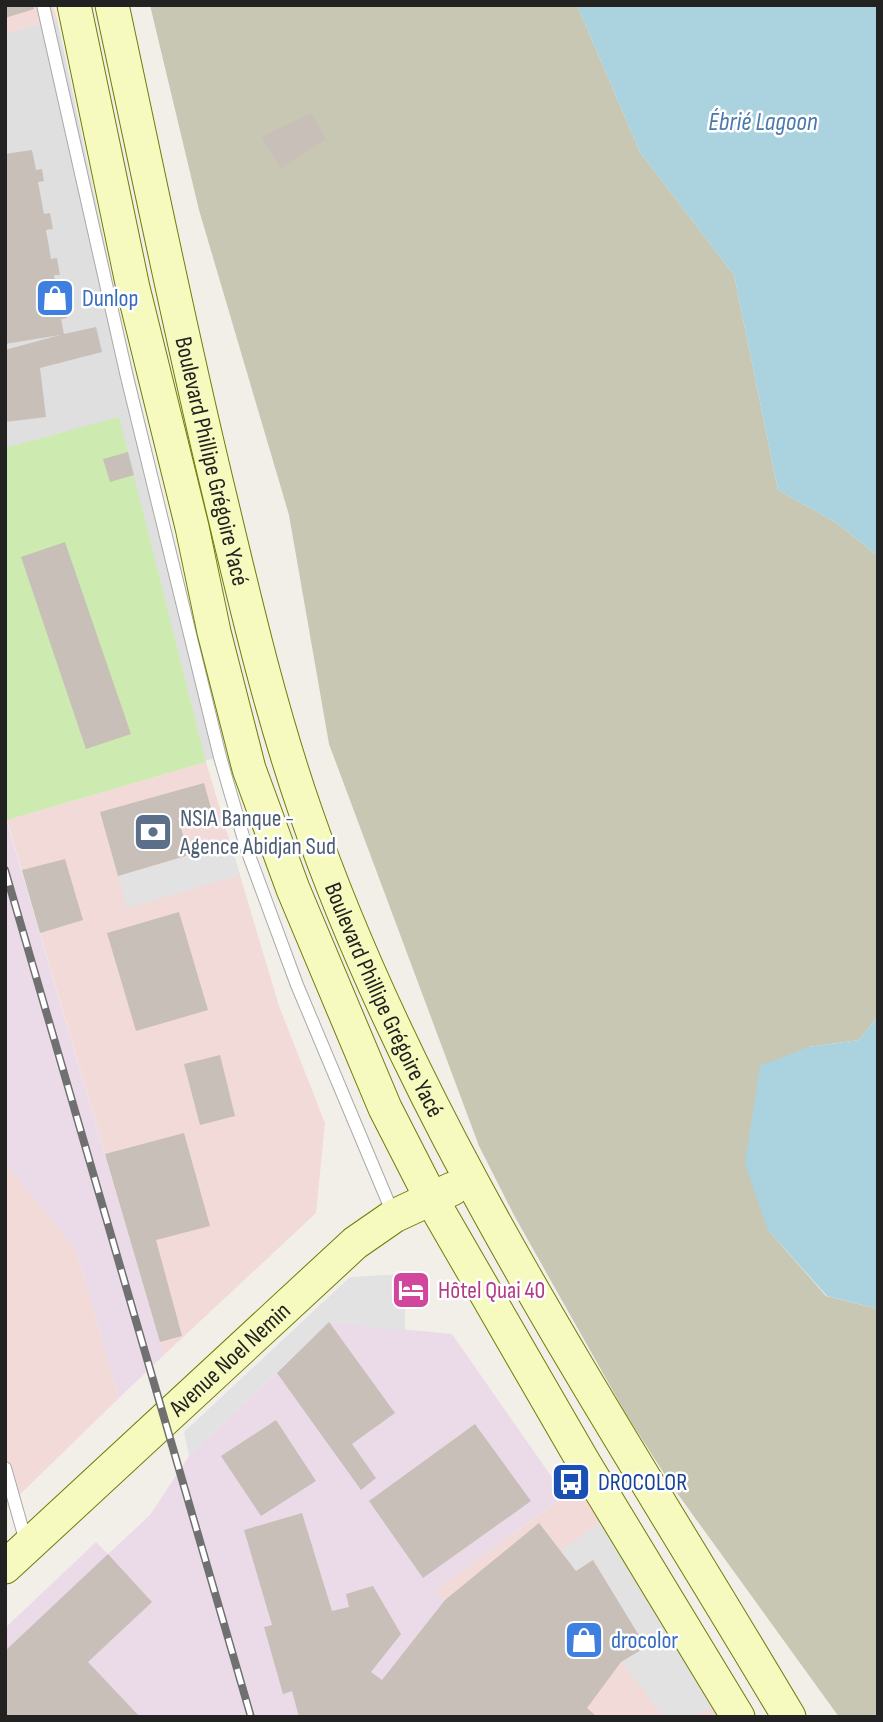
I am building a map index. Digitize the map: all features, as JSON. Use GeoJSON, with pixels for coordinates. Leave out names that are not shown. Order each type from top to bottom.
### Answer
{"type":"FeatureCollection","features":[{"type":"Feature","properties":{"kind":"main road","name":"Boulevard Phillipe Grégoire Yacé"},"geometry":{"type":"LineString","coordinates":[[74,5],[133,288],[249,769],[293,889],[365,1060],[432,1200],[584,1463],[738,1717]]}},
{"type":"Feature","properties":{"kind":"main road","name":"Boulevard Phillipe Grégoire Yacé"},"geometry":{"type":"LineString","coordinates":[[112,5],[208,450],[256,650],[306,813],[341,904],[412,1066],[472,1178],[658,1504],[789,1717]]}},
{"type":"Feature","properties":{"kind":"main road","name":"Avenue Noel Nemin"},"geometry":{"type":"LineString","coordinates":[[16,1557],[355,1243],[394,1216],[432,1200],[472,1178]]}},
{"type":"Feature","properties":{"kind":"lane"},"geometry":{"type":"LineString","coordinates":[[43,5],[127,377],[220,757],[243,836],[297,985],[394,1216]]}},
{"type":"Feature","properties":{"kind":"lane"},"geometry":{"type":"LineString","coordinates":[[5,1468],[16,1557]]}},
{"type":"Feature","properties":{"kind":"shaded area"},"geometry":{"type":"Polygon","coordinates":[[[5,5],[53,5],[57,19],[5,34],[5,5]]]}},
{"type":"Feature","properties":{"kind":"shaded area"},"geometry":{"type":"Polygon","coordinates":[[[150,5],[577,5],[640,152],[734,275],[778,490],[835,522],[878,556],[878,1016],[859,1040],[808,1047],[768,1230],[826,1296],[878,1309],[878,1717],[839,1717],[672,1486],[626,1414],[515,1217],[479,1146],[329,744],[289,515],[199,210],[150,5]]]}},
{"type":"Feature","properties":{"kind":"shaded area"},"geometry":{"type":"Polygon","coordinates":[[[57,19],[121,320],[225,755],[7,820],[5,34],[57,19]]]}},
{"type":"Feature","properties":{"kind":"shaded area"},"geometry":{"type":"Polygon","coordinates":[[[206,762],[279,1006],[325,1123],[316,1213],[164,1355],[7,820],[206,762]]]}},
{"type":"Feature","properties":{"kind":"shaded area"},"geometry":{"type":"Polygon","coordinates":[[[5,815],[164,1355],[119,1398],[76,1250],[5,1162],[5,815]]]}},
{"type":"Feature","properties":{"kind":"shaded area"},"geometry":{"type":"Polygon","coordinates":[[[231,844],[240,875],[127,908],[118,876],[231,844]]]}},
{"type":"Feature","properties":{"kind":"shaded area"},"geometry":{"type":"Polygon","coordinates":[[[5,1162],[76,1250],[119,1398],[5,1509],[5,1162]]]}},
{"type":"Feature","properties":{"kind":"shaded area"},"geometry":{"type":"Polygon","coordinates":[[[405,1274],[405,1331],[329,1322],[189,1456],[184,1432],[350,1277],[405,1274]]]}},
{"type":"Feature","properties":{"kind":"shaded area"},"geometry":{"type":"Polygon","coordinates":[[[329,1322],[452,1334],[565,1496],[434,1591],[597,1717],[5,1717],[5,1628],[96,1542],[108,1554],[150,1515],[189,1456],[329,1322]]]}},
{"type":"Feature","properties":{"kind":"shaded area"},"geometry":{"type":"Polygon","coordinates":[[[579,1486],[726,1717],[597,1717],[434,1591],[579,1486]]]}},
{"type":"Feature","properties":{"kind":"shaded area"},"geometry":{"type":"Polygon","coordinates":[[[602,1521],[722,1704],[689,1717],[664,1717],[621,1662],[646,1646],[593,1560],[576,1571],[561,1551],[602,1521]]]}},
{"type":"Feature","properties":{"kind":"green space"},"geometry":{"type":"Polygon","coordinates":[[[119,417],[206,762],[7,820],[5,448],[119,417]]]}},
{"type":"Feature","properties":{"kind":"water","name":"Ébrié Lagoon"},"geometry":{"type":"Polygon","coordinates":[[[577,5],[878,5],[878,556],[835,522],[778,490],[734,275],[640,152],[577,5]]]}},
{"type":"Feature","properties":{"kind":"water"},"geometry":{"type":"Polygon","coordinates":[[[878,1016],[878,1309],[827,1296],[768,1230],[745,1164],[760,1066],[808,1047],[859,1040],[878,1016]]]}},
{"type":"Feature","properties":{"kind":"building"},"geometry":{"type":"Polygon","coordinates":[[[5,5],[33,5],[34,9],[5,18],[5,5]]]}},
{"type":"Feature","properties":{"kind":"building"},"geometry":{"type":"Polygon","coordinates":[[[311,113],[326,139],[281,169],[262,137],[311,113]]]}},
{"type":"Feature","properties":{"kind":"building"},"geometry":{"type":"Polygon","coordinates":[[[32,150],[36,170],[42,169],[44,181],[38,182],[44,214],[50,213],[53,229],[46,230],[51,259],[57,258],[60,275],[54,275],[59,305],[65,304],[67,318],[61,319],[64,334],[96,327],[102,352],[40,368],[46,417],[5,422],[5,350],[60,335],[5,344],[5,154],[32,150]]]}},
{"type":"Feature","properties":{"kind":"building"},"geometry":{"type":"Polygon","coordinates":[[[128,452],[134,475],[110,482],[103,459],[128,452]]]}},
{"type":"Feature","properties":{"kind":"building"},"geometry":{"type":"Polygon","coordinates":[[[65,542],[131,734],[86,749],[21,557],[65,542]]]}},
{"type":"Feature","properties":{"kind":"building"},"geometry":{"type":"Polygon","coordinates":[[[204,783],[211,808],[178,818],[189,855],[118,876],[100,812],[204,783]]]}},
{"type":"Feature","properties":{"kind":"building"},"geometry":{"type":"Polygon","coordinates":[[[65,859],[83,920],[40,933],[22,870],[65,859]]]}},
{"type":"Feature","properties":{"kind":"building"},"geometry":{"type":"Polygon","coordinates":[[[179,912],[208,1010],[136,1031],[107,933],[179,912]]]}},
{"type":"Feature","properties":{"kind":"building"},"geometry":{"type":"Polygon","coordinates":[[[220,1055],[235,1116],[200,1125],[184,1064],[220,1055]]]}},
{"type":"Feature","properties":{"kind":"building"},"geometry":{"type":"Polygon","coordinates":[[[184,1133],[210,1226],[156,1240],[182,1336],[160,1342],[105,1154],[184,1133]]]}},
{"type":"Feature","properties":{"kind":"building"},"geometry":{"type":"Polygon","coordinates":[[[329,1322],[395,1413],[352,1444],[376,1478],[361,1490],[277,1373],[329,1322]]]}},
{"type":"Feature","properties":{"kind":"building"},"geometry":{"type":"Polygon","coordinates":[[[276,1420],[316,1481],[261,1516],[221,1456],[276,1420]]]}},
{"type":"Feature","properties":{"kind":"building"},"geometry":{"type":"Polygon","coordinates":[[[475,1424],[531,1501],[423,1578],[369,1501],[475,1424]]]}},
{"type":"Feature","properties":{"kind":"building"},"geometry":{"type":"Polygon","coordinates":[[[302,1513],[332,1611],[349,1607],[346,1594],[373,1586],[401,1634],[371,1672],[382,1680],[445,1600],[539,1523],[576,1571],[593,1560],[646,1647],[621,1662],[587,1708],[597,1717],[299,1717],[292,1691],[283,1694],[264,1627],[272,1625],[244,1530],[302,1513]]]}},
{"type":"Feature","properties":{"kind":"building"},"geometry":{"type":"Polygon","coordinates":[[[108,1554],[152,1602],[88,1662],[140,1717],[5,1717],[5,1651],[108,1554]]]}},
{"type":"Feature","properties":{"kind":"railway"},"geometry":{"type":"LineString","coordinates":[[5,870],[251,1717]]}},
{"type":"Feature","properties":{"kind":"place","name":"Dunlop"},"geometry":{"type":"Point","coordinates":[55,298]}},
{"type":"Feature","properties":{"kind":"place","name":"NSIA Banque - Agence Abidjan Sud"},"geometry":{"type":"Point","coordinates":[153,832]}},
{"type":"Feature","properties":{"kind":"place","name":"Hôtel Quai 40"},"geometry":{"type":"Point","coordinates":[411,1290]}},
{"type":"Feature","properties":{"kind":"place","name":"DROCOLOR"},"geometry":{"type":"Point","coordinates":[571,1482]}},
{"type":"Feature","properties":{"kind":"place","name":"drocolor"},"geometry":{"type":"Point","coordinates":[584,1640]}}]}
